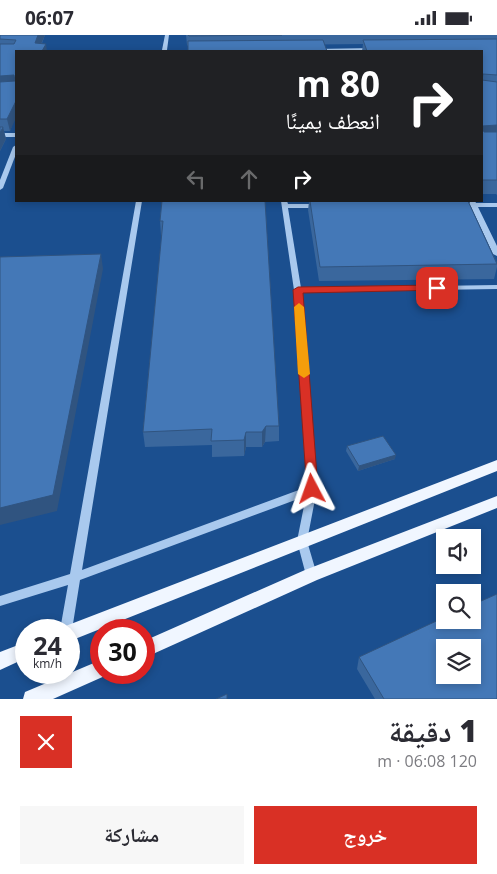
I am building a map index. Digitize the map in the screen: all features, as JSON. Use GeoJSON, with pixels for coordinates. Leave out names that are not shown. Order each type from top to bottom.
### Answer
{"type":"FeatureCollection","features":[{"type":"Feature","properties":{"kind":"main road"},"geometry":{"type":"LineString","coordinates":[[80,629],[497,465]]}},
{"type":"Feature","properties":{"kind":"main road"},"geometry":{"type":"LineString","coordinates":[[155,644],[311,575],[497,502]]}},
{"type":"Feature","properties":{"kind":"main road"},"geometry":{"type":"LineString","coordinates":[[0,661],[15,655]]}},
{"type":"Feature","properties":{"kind":"main road"},"geometry":{"type":"LineString","coordinates":[[32,699],[90,674]]}},
{"type":"Feature","properties":{"kind":"street"},"geometry":{"type":"LineString","coordinates":[[164,50],[167,35]]}},
{"type":"Feature","properties":{"kind":"street"},"geometry":{"type":"LineString","coordinates":[[309,49],[385,49]]}},
{"type":"Feature","properties":{"kind":"street"},"geometry":{"type":"LineString","coordinates":[[0,135],[15,135]]}},
{"type":"Feature","properties":{"kind":"street"},"geometry":{"type":"LineString","coordinates":[[1,184],[15,149]]}},
{"type":"Feature","properties":{"kind":"street"},"geometry":{"type":"LineString","coordinates":[[68,619],[139,202]]}},
{"type":"Feature","properties":{"kind":"street"},"geometry":{"type":"LineString","coordinates":[[473,203],[497,254]]}},
{"type":"Feature","properties":{"kind":"street"},"geometry":{"type":"LineString","coordinates":[[454,205],[473,203],[497,205]]}},
{"type":"Feature","properties":{"kind":"street"},"geometry":{"type":"LineString","coordinates":[[311,575],[302,541],[312,489],[298,290],[284,204],[324,206]]}},
{"type":"Feature","properties":{"kind":"street"},"geometry":{"type":"LineString","coordinates":[[298,290],[497,287]]}},
{"type":"Feature","properties":{"kind":"street"},"geometry":{"type":"LineString","coordinates":[[0,601],[76,577],[312,489]]}},
{"type":"Feature","properties":{"kind":"building"},"geometry":{"type":"Polygon","coordinates":[[[0,35],[38,35],[35,43],[46,44],[43,50],[15,50],[15,81],[14,75],[0,76],[0,44],[14,44],[16,40],[0,39],[0,35]]]}},
{"type":"Feature","properties":{"kind":"building"},"geometry":{"type":"Polygon","coordinates":[[[188,35],[282,35],[189,36],[188,35]]]}},
{"type":"Feature","properties":{"kind":"building"},"geometry":{"type":"Polygon","coordinates":[[[497,39],[497,75],[483,74],[483,50],[367,50],[363,40],[497,39]]]}},
{"type":"Feature","properties":{"kind":"building"},"geometry":{"type":"Polygon","coordinates":[[[323,40],[327,50],[188,50],[188,41],[323,40]]]}},
{"type":"Feature","properties":{"kind":"building"},"geometry":{"type":"Polygon","coordinates":[[[483,80],[497,82],[497,125],[483,126],[483,80]]]}},
{"type":"Feature","properties":{"kind":"building"},"geometry":{"type":"Polygon","coordinates":[[[15,81],[15,103],[7,119],[0,119],[0,82],[15,81]]]}},
{"type":"Feature","properties":{"kind":"building"},"geometry":{"type":"Polygon","coordinates":[[[483,129],[484,132],[497,132],[497,180],[483,180],[483,129]]]}},
{"type":"Feature","properties":{"kind":"building"},"geometry":{"type":"Polygon","coordinates":[[[162,202],[265,202],[279,426],[266,426],[262,432],[246,432],[244,440],[211,441],[212,429],[143,432],[163,221],[160,221],[162,202]]]}},
{"type":"Feature","properties":{"kind":"building"},"geometry":{"type":"Polygon","coordinates":[[[310,202],[468,202],[497,264],[320,267],[310,202]]]}},
{"type":"Feature","properties":{"kind":"building"},"geometry":{"type":"Polygon","coordinates":[[[101,254],[53,495],[0,508],[0,257],[101,254]]]}},
{"type":"Feature","properties":{"kind":"building"},"geometry":{"type":"Polygon","coordinates":[[[383,436],[396,455],[359,466],[347,446],[383,436]]]}},
{"type":"Feature","properties":{"kind":"building"},"geometry":{"type":"Polygon","coordinates":[[[497,594],[497,699],[384,699],[359,657],[436,621],[436,629],[481,629],[481,601],[497,594]]]}},
{"type":"Feature","properties":{"kind":"building"},"geometry":{"type":"Polygon","coordinates":[[[227,694],[227,699],[216,699],[227,694]]]}},
{"type":"Feature","properties":{"kind":"slow traffic"},"geometry":{"type":"LineString","coordinates":[[299,307],[304,374]]}},
{"type":"Feature","properties":{"kind":"route"},"geometry":{"type":"LineString","coordinates":[[312,489],[298,290],[437,288]]}}]}
